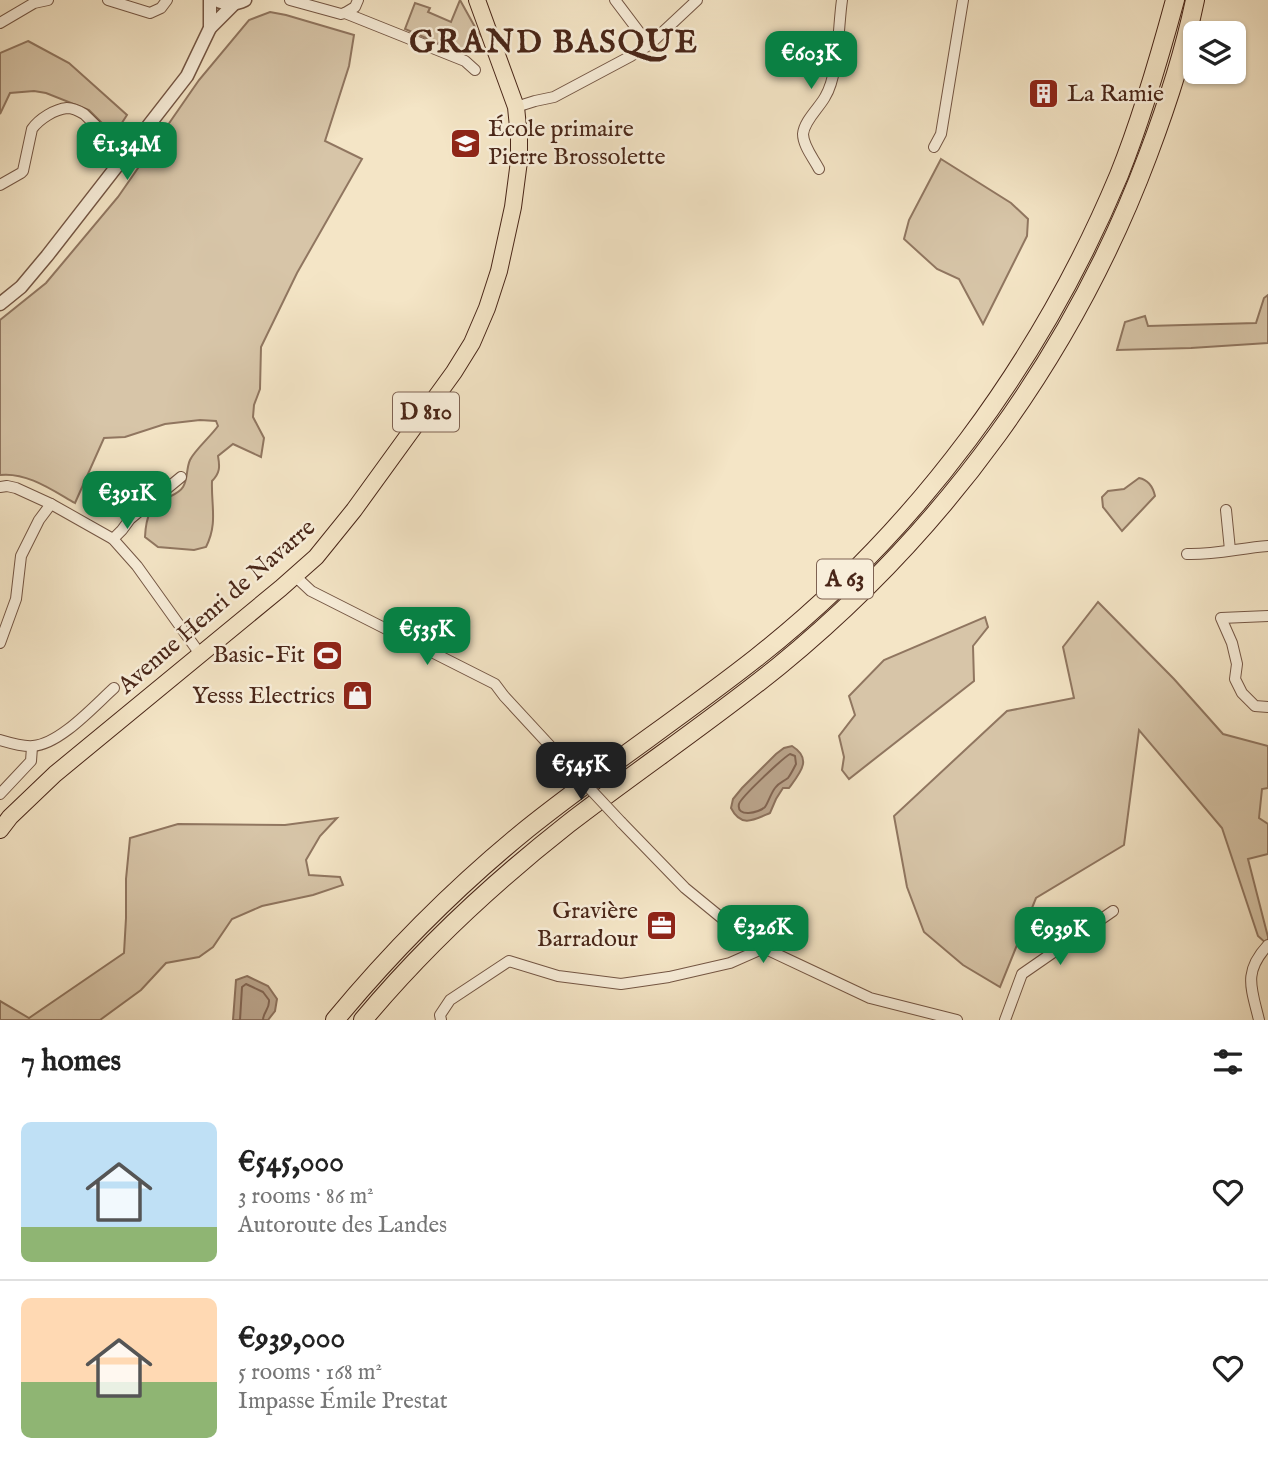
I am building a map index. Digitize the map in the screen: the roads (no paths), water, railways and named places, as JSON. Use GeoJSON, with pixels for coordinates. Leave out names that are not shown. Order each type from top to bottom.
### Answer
{"type":"FeatureCollection","features":[{"type":"Feature","properties":{"kind":"highway","name":"A 63"},"geometry":{"type":"LineString","coordinates":[[335,1020],[397,949],[497,854],[556,806],[778,640],[841,583],[882,542],[952,461],[1002,393],[1080,260],[1140,119],[1175,0]]}},
{"type":"Feature","properties":{"kind":"highway","name":"A 63"},"geometry":{"type":"LineString","coordinates":[[363,1020],[422,953],[507,874],[569,823],[744,694],[823,628],[878,577],[967,477],[1033,384],[1075,314],[1116,233],[1159,127],[1195,0]]}},
{"type":"Feature","properties":{"kind":"main road","name":"Avenue Henri de Navarre"},"geometry":{"type":"LineString","coordinates":[[0,830],[55,774],[316,557],[341,529],[472,343],[499,271],[513,206],[519,161],[516,107],[477,0]]}},
{"type":"Feature","properties":{"kind":"street"},"geometry":{"type":"LineString","coordinates":[[0,23],[34,3],[48,0]]}},
{"type":"Feature","properties":{"kind":"street"},"geometry":{"type":"LineString","coordinates":[[108,0],[150,13],[161,8],[167,0]]}},
{"type":"Feature","properties":{"kind":"street"},"geometry":{"type":"LineString","coordinates":[[210,0],[210,28]]}},
{"type":"Feature","properties":{"kind":"street"},"geometry":{"type":"LineString","coordinates":[[216,0],[225,4],[239,2]]}},
{"type":"Feature","properties":{"kind":"street"},"geometry":{"type":"LineString","coordinates":[[290,0],[341,14],[355,7],[358,0]]}},
{"type":"Feature","properties":{"kind":"street"},"geometry":{"type":"LineString","coordinates":[[615,0],[649,45]]}},
{"type":"Feature","properties":{"kind":"street"},"geometry":{"type":"LineString","coordinates":[[516,107],[554,97],[631,56],[649,45],[697,0]]}},
{"type":"Feature","properties":{"kind":"street"},"geometry":{"type":"LineString","coordinates":[[819,169],[803,136],[808,122],[827,95],[833,73],[842,0]]}},
{"type":"Feature","properties":{"kind":"street"},"geometry":{"type":"LineString","coordinates":[[934,147],[941,134],[963,0]]}},
{"type":"Feature","properties":{"kind":"street"},"geometry":{"type":"LineString","coordinates":[[0,304],[28,279],[126,155],[191,69],[210,28],[239,2]]}},
{"type":"Feature","properties":{"kind":"street"},"geometry":{"type":"LineString","coordinates":[[345,13],[465,61],[475,70]]}},
{"type":"Feature","properties":{"kind":"street"},"geometry":{"type":"LineString","coordinates":[[0,184],[23,170],[35,124],[66,108],[76,109],[84,114],[126,155]]}},
{"type":"Feature","properties":{"kind":"street"},"geometry":{"type":"LineString","coordinates":[[113,539],[130,519],[181,477]]}},
{"type":"Feature","properties":{"kind":"street"},"geometry":{"type":"LineString","coordinates":[[0,487],[16,488],[51,504],[113,539],[137,566],[200,654]]}},
{"type":"Feature","properties":{"kind":"street"},"geometry":{"type":"LineString","coordinates":[[0,643],[16,599],[20,556],[33,530],[51,504]]}},
{"type":"Feature","properties":{"kind":"street"},"geometry":{"type":"LineString","coordinates":[[1226,510],[1230,550]]}},
{"type":"Feature","properties":{"kind":"street"},"geometry":{"type":"LineString","coordinates":[[1187,554],[1268,546]]}},
{"type":"Feature","properties":{"kind":"street"},"geometry":{"type":"LineString","coordinates":[[295,576],[311,592],[495,684],[685,888],[751,942],[870,998],[957,1020]]}},
{"type":"Feature","properties":{"kind":"street"},"geometry":{"type":"LineString","coordinates":[[1268,616],[1221,618],[1232,643],[1238,686],[1255,706],[1268,707]]}},
{"type":"Feature","properties":{"kind":"street"},"geometry":{"type":"LineString","coordinates":[[0,740],[32,747],[60,737],[114,688]]}},
{"type":"Feature","properties":{"kind":"street"},"geometry":{"type":"LineString","coordinates":[[0,794],[31,761],[32,747]]}},
{"type":"Feature","properties":{"kind":"street"},"geometry":{"type":"LineString","coordinates":[[1005,1020],[1023,974],[1113,911]]}},
{"type":"Feature","properties":{"kind":"street"},"geometry":{"type":"LineString","coordinates":[[1259,1020],[1251,973],[1257,957],[1268,945]]}},
{"type":"Feature","properties":{"kind":"street"},"geometry":{"type":"LineString","coordinates":[[441,1020],[440,1015],[450,1000],[509,961],[558,976],[621,984],[669,977],[730,963],[764,948]]}},
{"type":"Feature","properties":{"kind":"water"},"geometry":{"type":"Polygon","coordinates":[[[792,746],[802,756],[803,761],[800,772],[789,788],[783,788],[770,813],[748,821],[739,818],[731,808],[733,799],[776,754],[792,746]]]}},
{"type":"Feature","properties":{"kind":"water"},"geometry":{"type":"Polygon","coordinates":[[[247,976],[268,986],[277,999],[275,1011],[268,1020],[233,1020],[236,980],[247,976]]]}},
{"type":"Feature","properties":{"kind":"place","name":"La Ramie"},"geometry":{"type":"Point","coordinates":[1044,94]}},
{"type":"Feature","properties":{"kind":"place","name":"École primaire Pierre Brossolette"},"geometry":{"type":"Point","coordinates":[465,143]}},
{"type":"Feature","properties":{"kind":"place","name":"Basic-Fit"},"geometry":{"type":"Point","coordinates":[328,655]}},
{"type":"Feature","properties":{"kind":"place","name":"Yesss Electrics"},"geometry":{"type":"Point","coordinates":[358,696]}},
{"type":"Feature","properties":{"kind":"place","name":"Gravière Barradour"},"geometry":{"type":"Point","coordinates":[661,925]}},
{"type":"Feature","properties":{"kind":"district","name":"GRAND BASQUE"},"geometry":{"type":"Point","coordinates":[554,43]}}]}
